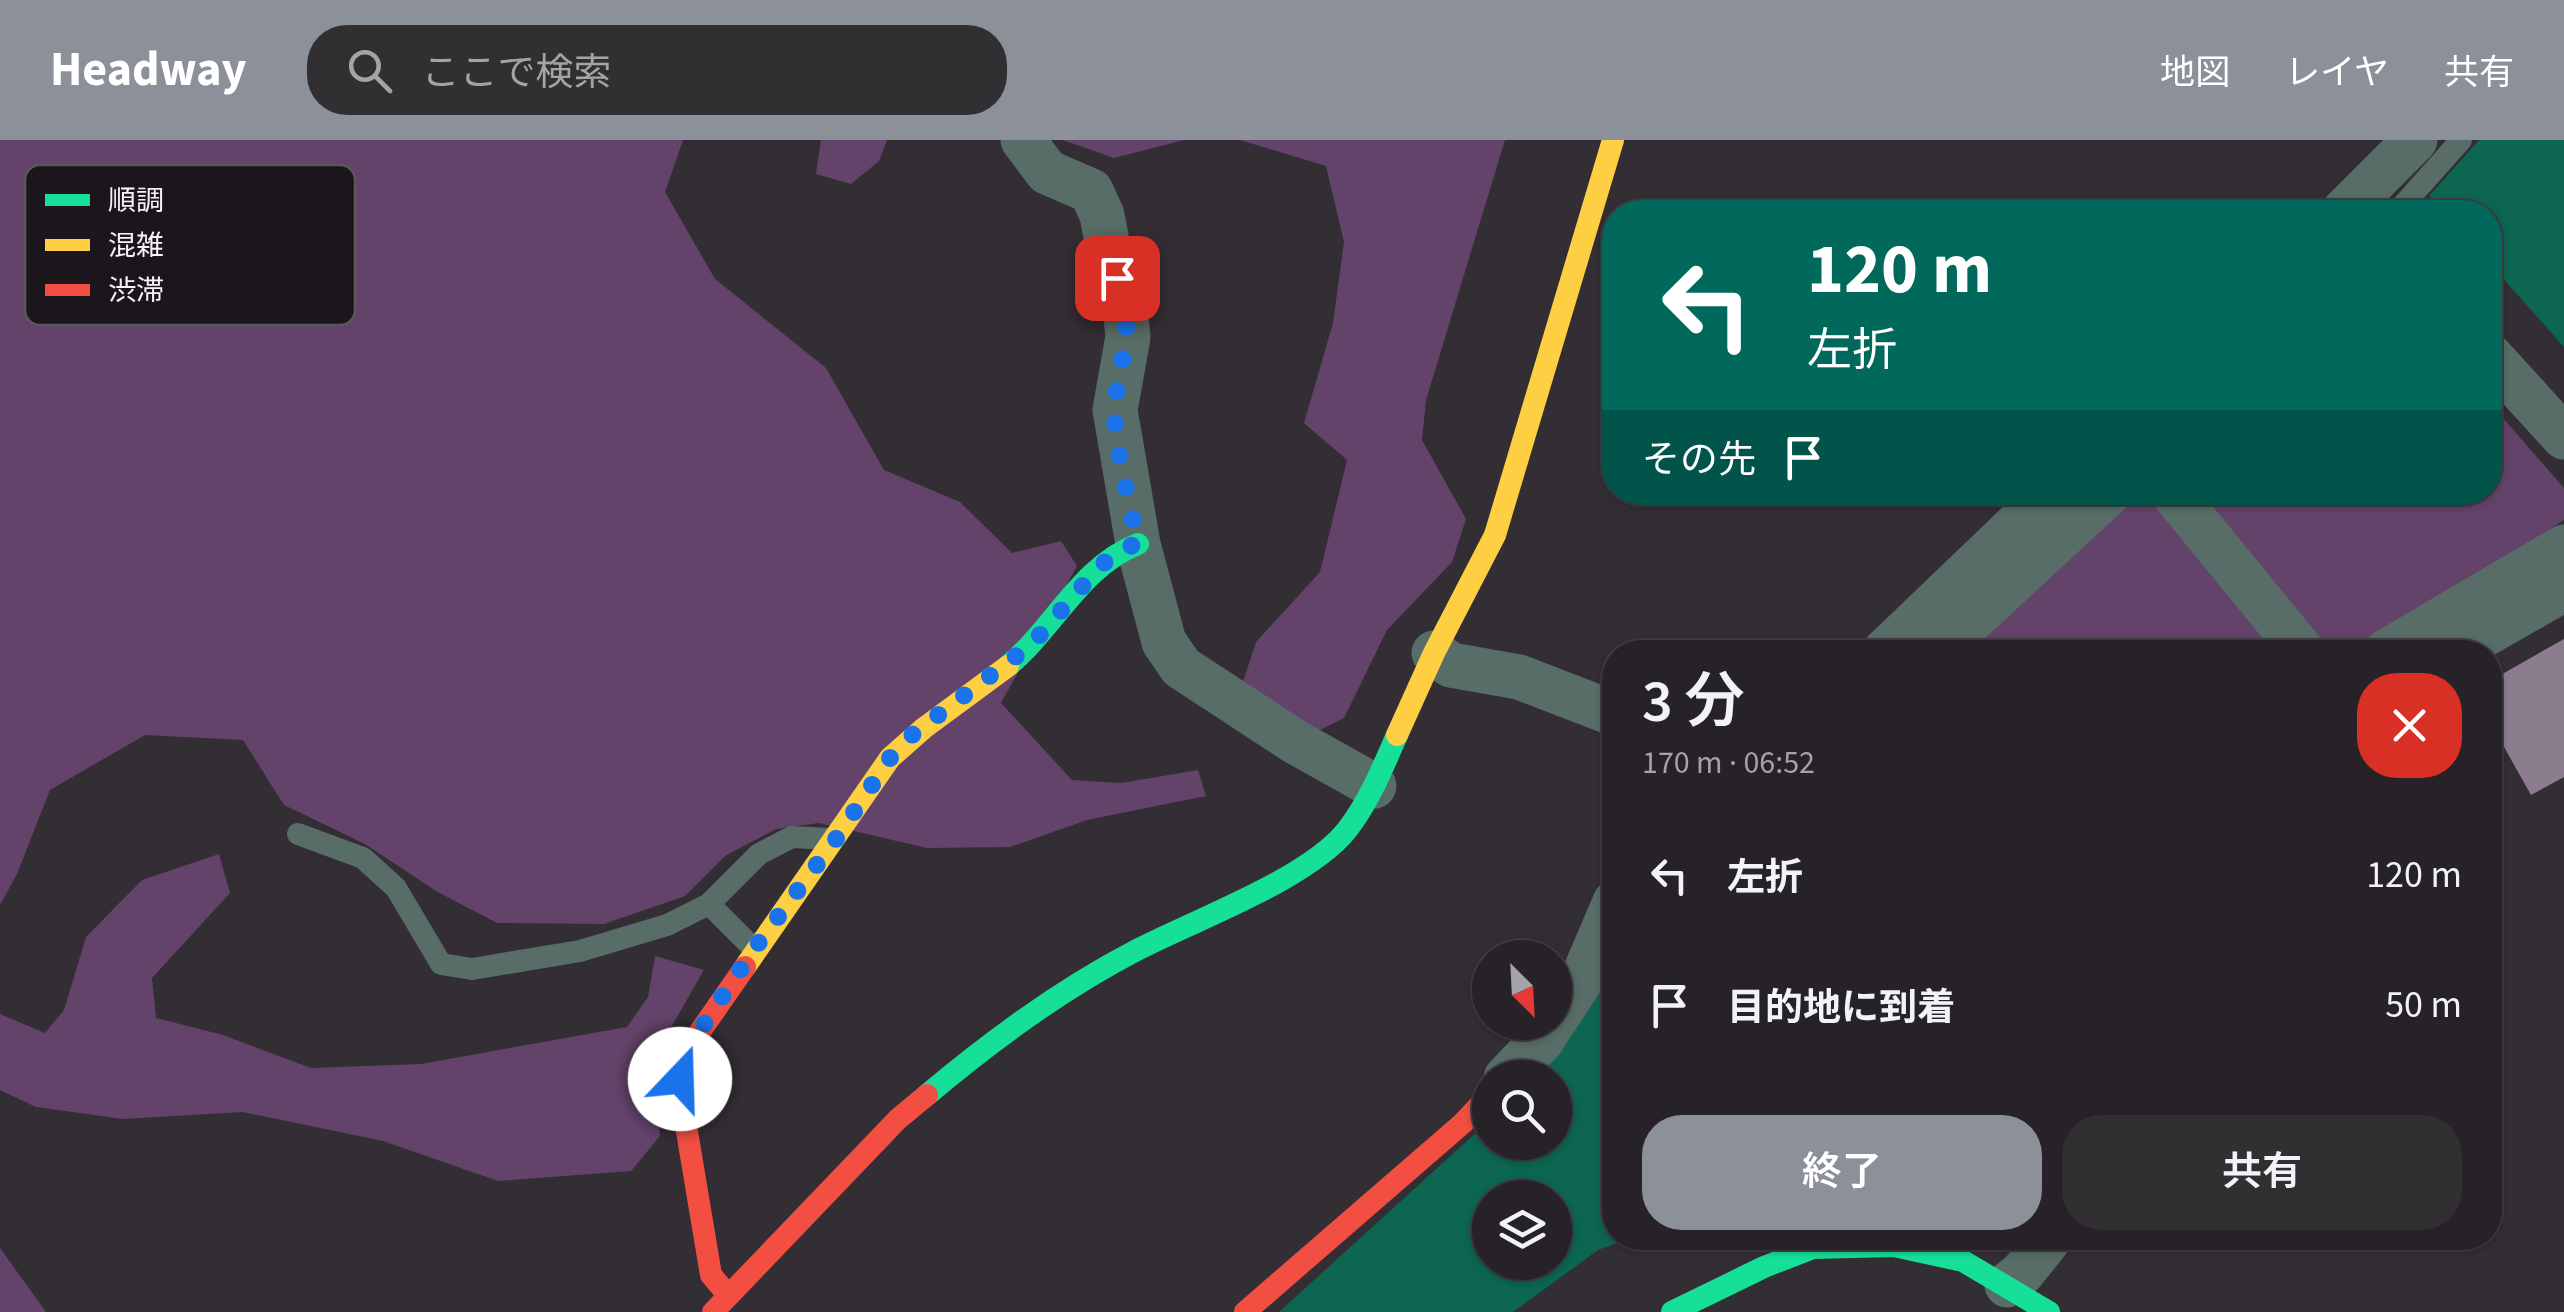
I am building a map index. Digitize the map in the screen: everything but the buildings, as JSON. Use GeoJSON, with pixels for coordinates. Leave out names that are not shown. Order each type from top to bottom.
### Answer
{"type":"FeatureCollection","features":[{"type":"Feature","properties":{"kind":"street"},"geometry":{"type":"LineString","coordinates":[[1022,140],[1047,172],[1091,191],[1102,215],[1110,258],[1124,299],[1128,337],[1115,410],[1138,544],[1164,642],[1180,667],[1294,741],[1374,786]]}},
{"type":"Feature","properties":{"kind":"street"},"geometry":{"type":"LineString","coordinates":[[1138,544],[1122,548],[1099,567],[1032,644],[913,734],[890,758],[676,1066],[711,1275],[720,1303],[898,1119],[978,1052],[1064,992],[1132,952],[1312,862],[1347,830],[1374,786],[1434,653],[1494,535],[1613,140]]}},
{"type":"Feature","properties":{"kind":"street"},"geometry":{"type":"LineString","coordinates":[[2355,200],[2415,140]]}},
{"type":"Feature","properties":{"kind":"street"},"geometry":{"type":"LineString","coordinates":[[2502,369],[2564,436]]}},
{"type":"Feature","properties":{"kind":"street"},"geometry":{"type":"LineString","coordinates":[[1897,640],[2038,505]]}},
{"type":"Feature","properties":{"kind":"street"},"geometry":{"type":"LineString","coordinates":[[1950,640],[2096,505]]}},
{"type":"Feature","properties":{"kind":"street"},"geometry":{"type":"LineString","coordinates":[[2183,505],[2294,640]]}},
{"type":"Feature","properties":{"kind":"street"},"geometry":{"type":"LineString","coordinates":[[2406,640],[2564,547]]}},
{"type":"Feature","properties":{"kind":"street"},"geometry":{"type":"LineString","coordinates":[[2475,640],[2564,589]]}},
{"type":"Feature","properties":{"kind":"street"},"geometry":{"type":"LineString","coordinates":[[1434,653],[1452,666],[1519,677],[1602,709]]}},
{"type":"Feature","properties":{"kind":"street"},"geometry":{"type":"LineString","coordinates":[[1572,994],[1602,932]]}},
{"type":"Feature","properties":{"kind":"street"},"geometry":{"type":"LineString","coordinates":[[1523,1060],[1542,1040]]}},
{"type":"Feature","properties":{"kind":"street"},"geometry":{"type":"LineString","coordinates":[[1246,1312],[1472,1113]]}},
{"type":"Feature","properties":{"kind":"street"},"geometry":{"type":"LineString","coordinates":[[1672,1312],[1799,1250]]}},
{"type":"Feature","properties":{"kind":"street"},"geometry":{"type":"LineString","coordinates":[[1912,1250],[1963,1261],[2049,1312]]}},
{"type":"Feature","properties":{"kind":"street"},"geometry":{"type":"LineString","coordinates":[[2008,1285],[2040,1250]]}},
{"type":"Feature","properties":{"kind":"lane"},"geometry":{"type":"LineString","coordinates":[[2408,200],[2461,140]]}},
{"type":"Feature","properties":{"kind":"lane"},"geometry":{"type":"LineString","coordinates":[[298,834],[364,858],[396,888],[441,964],[472,969],[580,951],[667,926],[709,904],[759,854],[792,838],[836,839]]}},
{"type":"Feature","properties":{"kind":"lane"},"geometry":{"type":"LineString","coordinates":[[709,904],[754,949]]}},
{"type":"Feature","properties":{"kind":"shaded area"},"geometry":{"type":"Polygon","coordinates":[[[0,140],[683,140],[665,192],[715,279],[826,368],[884,470],[960,502],[1012,553],[1061,541],[1077,566],[1001,703],[1072,780],[1121,783],[1198,770],[1206,796],[1087,820],[1010,847],[927,848],[819,823],[776,829],[725,856],[685,896],[604,924],[497,923],[436,891],[365,844],[284,805],[243,740],[145,735],[50,790],[17,874],[0,905],[0,140]]]}},
{"type":"Feature","properties":{"kind":"shaded area"},"geometry":{"type":"Polygon","coordinates":[[[821,140],[887,140],[879,161],[851,184],[816,174],[821,140]]]}},
{"type":"Feature","properties":{"kind":"shaded area"},"geometry":{"type":"Polygon","coordinates":[[[1063,140],[1184,140],[1114,158],[1063,140]]]}},
{"type":"Feature","properties":{"kind":"shaded area"},"geometry":{"type":"Polygon","coordinates":[[[1240,140],[1505,140],[1426,400],[1422,440],[1466,519],[1452,562],[1387,630],[1344,718],[1316,732],[1242,685],[1256,642],[1320,572],[1347,460],[1304,423],[1333,323],[1344,242],[1326,166],[1240,140]]]}},
{"type":"Feature","properties":{"kind":"shaded area"},"geometry":{"type":"Polygon","coordinates":[[[2479,140],[2564,140],[2564,347],[2502,277],[2502,200],[2433,200],[2429,196],[2479,140]]]}},
{"type":"Feature","properties":{"kind":"shaded area"},"geometry":{"type":"Polygon","coordinates":[[[2502,417],[2564,488],[2564,520],[2379,640],[2320,640],[2201,505],[2502,505],[2502,417]]]}},
{"type":"Feature","properties":{"kind":"shaded area"},"geometry":{"type":"Polygon","coordinates":[[[2116,505],[2154,505],[2272,640],[1970,640],[2116,505]]]}},
{"type":"Feature","properties":{"kind":"shaded area"},"geometry":{"type":"Polygon","coordinates":[[[219,854],[230,893],[152,978],[156,1018],[223,1035],[311,1068],[421,1064],[627,1027],[648,997],[655,956],[704,970],[651,1062],[660,1136],[631,1171],[498,1181],[383,1141],[243,1112],[123,1119],[36,1107],[0,1090],[0,1014],[45,1033],[64,1010],[86,937],[142,880],[219,854]]]}},
{"type":"Feature","properties":{"kind":"shaded area"},"geometry":{"type":"Polygon","coordinates":[[[1602,963],[1602,1248],[1572,1269],[1572,1180],[1472,1180],[1472,1280],[1557,1280],[1513,1312],[1279,1312],[1472,1136],[1472,1160],[1572,1160],[1572,1060],[1540,1060],[1553,1040],[1572,1040],[1572,1010],[1602,963]]]}},
{"type":"Feature","properties":{"kind":"shaded area"},"geometry":{"type":"Polygon","coordinates":[[[0,1248],[46,1312],[0,1312],[0,1248]]]}},
{"type":"Feature","properties":{"kind":"traffic: fast"},"geometry":{"type":"LineString","coordinates":[[1008,666],[1084,582],[1118,554],[1138,544]]}},
{"type":"Feature","properties":{"kind":"traffic: fast"},"geometry":{"type":"LineString","coordinates":[[927,1095],[1001,1036],[1080,982],[1278,882],[1329,848],[1362,808],[1397,735]]}},
{"type":"Feature","properties":{"kind":"traffic: fast"},"geometry":{"type":"LineString","coordinates":[[1672,1312],[1808,1250]]}},
{"type":"Feature","properties":{"kind":"traffic: fast"},"geometry":{"type":"LineString","coordinates":[[1912,1250],[1963,1261],[2049,1312]]}},
{"type":"Feature","properties":{"kind":"traffic: slow"},"geometry":{"type":"LineString","coordinates":[[1397,735],[1495,535],[1613,140]]}},
{"type":"Feature","properties":{"kind":"traffic: slow"},"geometry":{"type":"LineString","coordinates":[[745,967],[890,758],[1008,666]]}},
{"type":"Feature","properties":{"kind":"traffic: jam"},"geometry":{"type":"LineString","coordinates":[[727,1294],[711,1275],[676,1066],[745,967]]}},
{"type":"Feature","properties":{"kind":"traffic: jam"},"geometry":{"type":"LineString","coordinates":[[713,1312],[898,1119],[927,1095]]}},
{"type":"Feature","properties":{"kind":"traffic: jam"},"geometry":{"type":"LineString","coordinates":[[1245,1312],[1472,1113]]}},
{"type":"Feature","properties":{"kind":"route"},"geometry":{"type":"LineString","coordinates":[[680,1079],[676,1066],[890,758],[913,734],[1032,644],[1099,567],[1122,548],[1138,544],[1115,410],[1128,337],[1124,299],[1117,278]]}}]}
